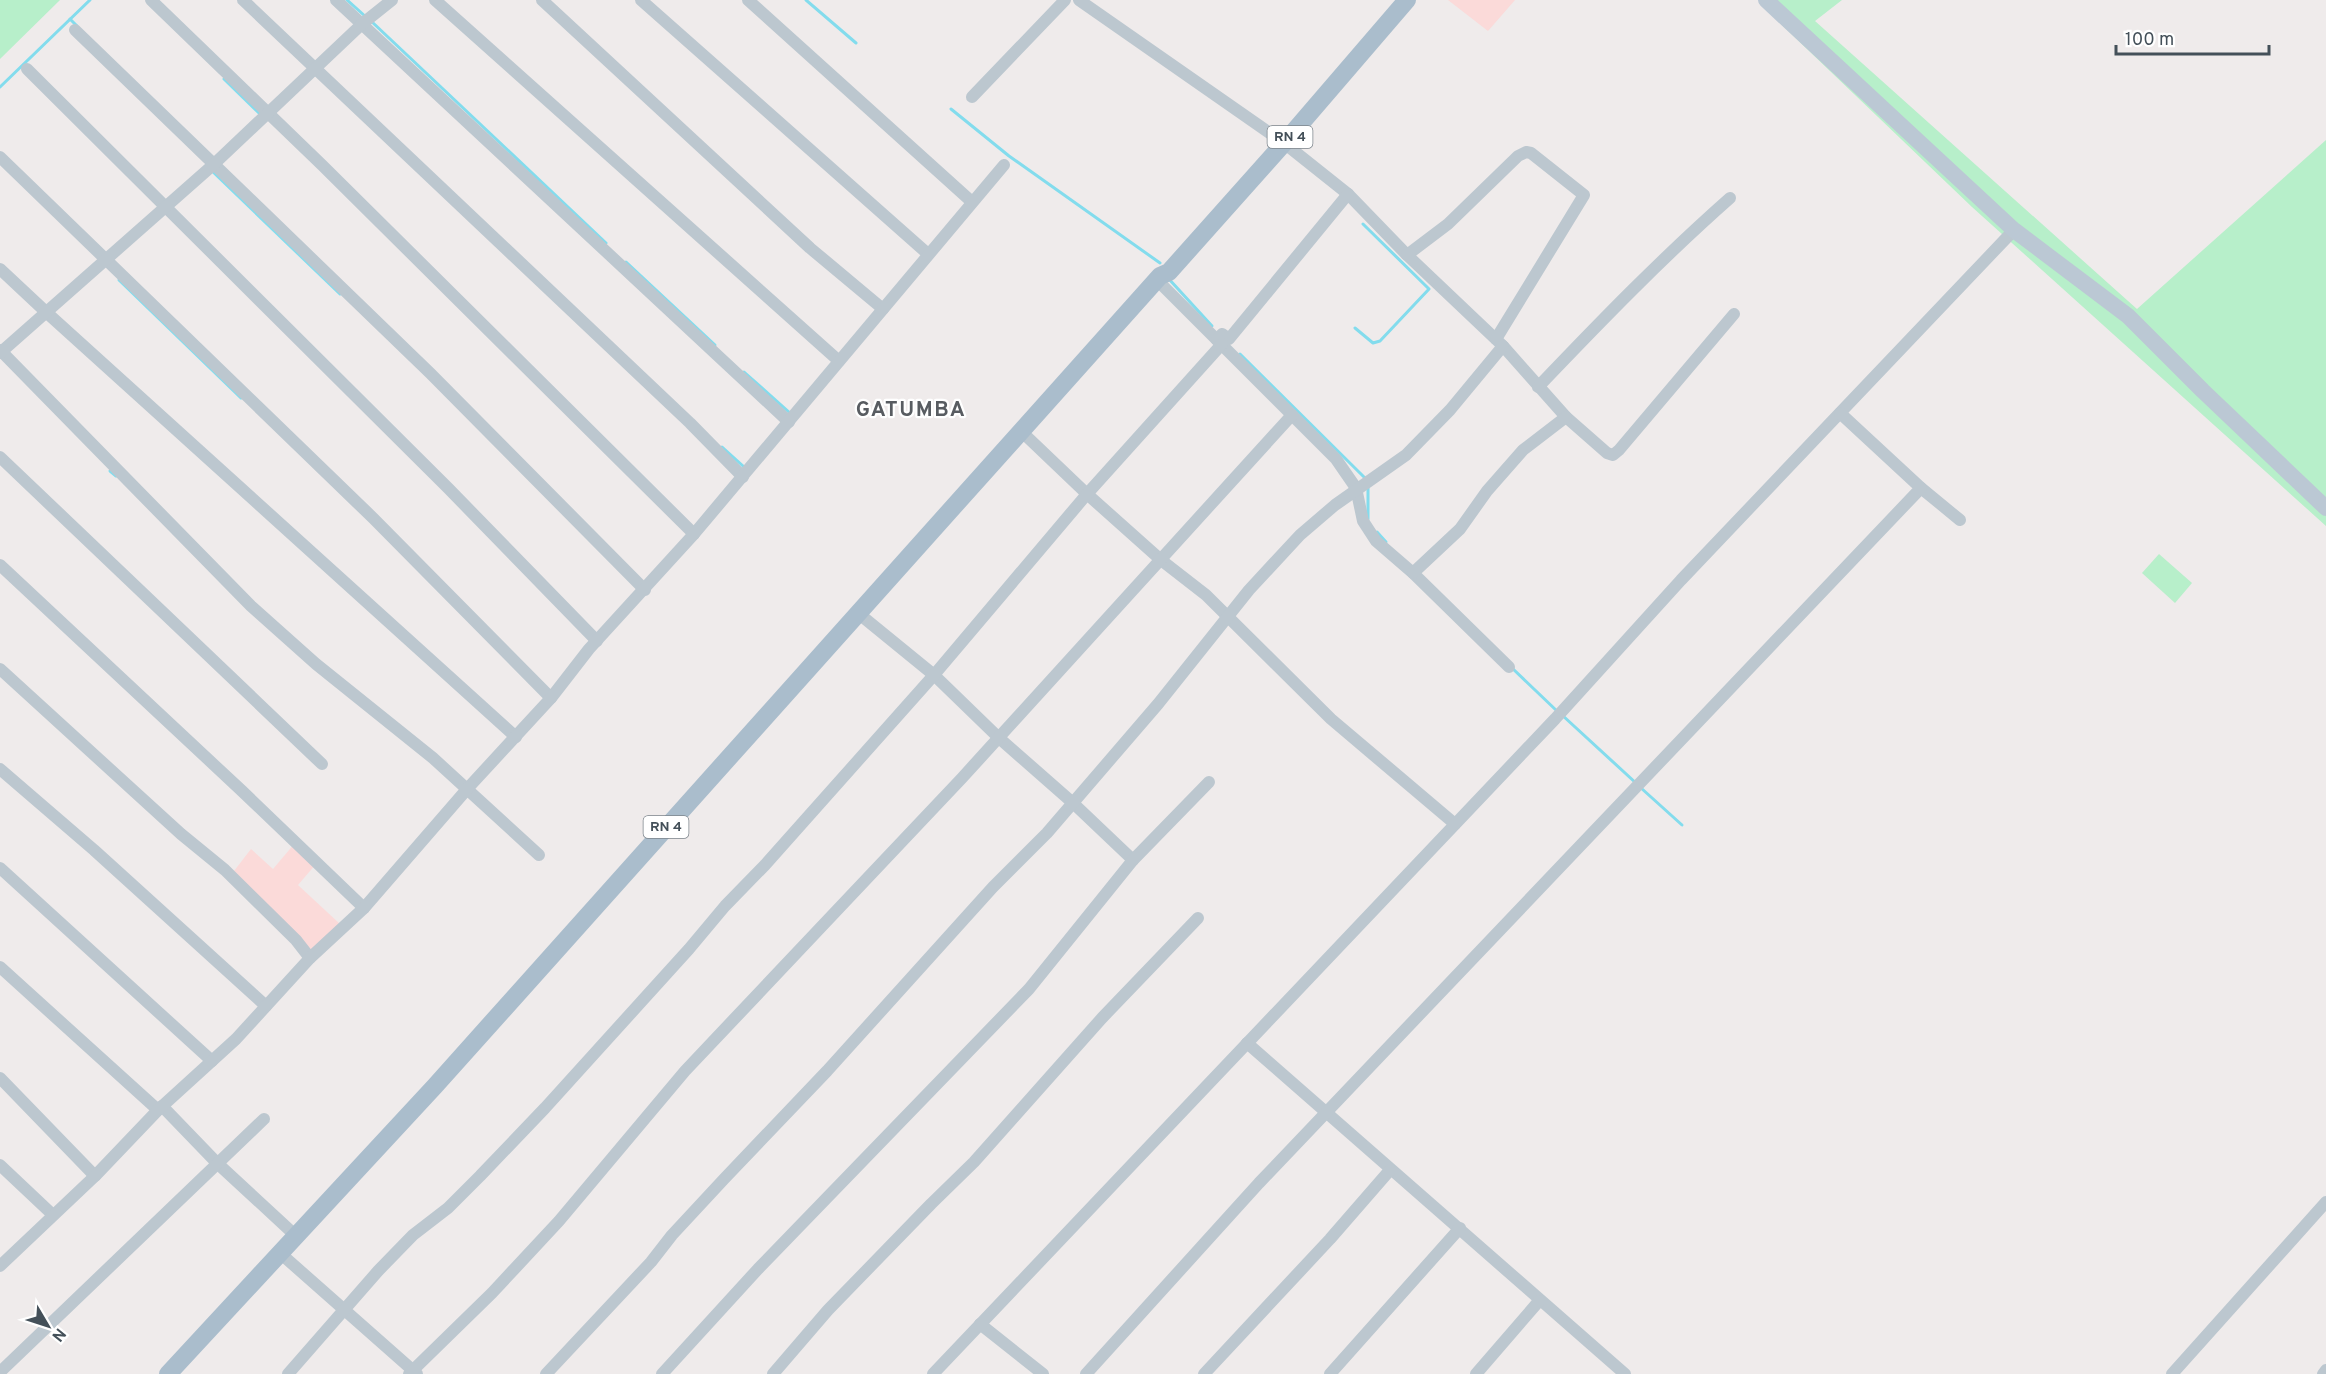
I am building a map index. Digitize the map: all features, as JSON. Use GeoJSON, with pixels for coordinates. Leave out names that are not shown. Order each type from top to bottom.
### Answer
{"type":"FeatureCollection","features":[{"type":"Feature","properties":{"kind":"main road","name":"RN 4"},"geometry":{"type":"LineString","coordinates":[[168,1374],[435,1086],[1160,276],[1169,272],[1407,0]]}},
{"type":"Feature","properties":{"kind":"main road"},"geometry":{"type":"LineString","coordinates":[[1766,0],[2014,230],[2128,316],[2326,508]]}},
{"type":"Feature","properties":{"kind":"street"},"geometry":{"type":"LineString","coordinates":[[151,0],[322,165],[694,534]]}},
{"type":"Feature","properties":{"kind":"street"},"geometry":{"type":"LineString","coordinates":[[243,0],[690,423],[743,477]]}},
{"type":"Feature","properties":{"kind":"street"},"geometry":{"type":"LineString","coordinates":[[336,0],[789,422]]}},
{"type":"Feature","properties":{"kind":"street"},"geometry":{"type":"LineString","coordinates":[[392,0],[362,24],[213,165],[0,352],[251,606],[316,664],[468,788],[540,855]]}},
{"type":"Feature","properties":{"kind":"street"},"geometry":{"type":"LineString","coordinates":[[435,0],[839,361]]}},
{"type":"Feature","properties":{"kind":"street"},"geometry":{"type":"LineString","coordinates":[[542,0],[793,233],[883,309]]}},
{"type":"Feature","properties":{"kind":"street"},"geometry":{"type":"LineString","coordinates":[[641,0],[928,254]]}},
{"type":"Feature","properties":{"kind":"street"},"geometry":{"type":"LineString","coordinates":[[748,0],[972,202]]}},
{"type":"Feature","properties":{"kind":"street"},"geometry":{"type":"LineString","coordinates":[[972,97],[1065,0]]}},
{"type":"Feature","properties":{"kind":"street"},"geometry":{"type":"LineString","coordinates":[[1079,0],[1284,143],[1348,194],[1407,255],[1500,342],[1566,417],[1607,453],[1613,455],[1734,314]]}},
{"type":"Feature","properties":{"kind":"street"},"geometry":{"type":"LineString","coordinates":[[75,30],[430,374],[645,590]]}},
{"type":"Feature","properties":{"kind":"street"},"geometry":{"type":"LineString","coordinates":[[27,69],[164,208],[200,240],[448,488],[597,641]]}},
{"type":"Feature","properties":{"kind":"street"},"geometry":{"type":"LineString","coordinates":[[546,1374],[651,1262],[672,1235],[827,1071],[993,887],[1047,833],[1158,704],[1227,617],[1300,536],[1364,483],[1406,454],[1450,410],[1500,342],[1584,195],[1531,153],[1526,153],[1518,156],[1449,224],[1407,255]]}},
{"type":"Feature","properties":{"kind":"street"},"geometry":{"type":"LineString","coordinates":[[0,157],[373,518],[552,698]]}},
{"type":"Feature","properties":{"kind":"street"},"geometry":{"type":"LineString","coordinates":[[0,1266],[95,1176],[160,1108],[236,1039],[310,958],[364,908],[468,788],[552,698],[597,641],[694,534],[1004,165]]}},
{"type":"Feature","properties":{"kind":"street"},"geometry":{"type":"LineString","coordinates":[[288,1374],[413,1235],[448,1208],[545,1108],[934,675],[1220,339],[1229,339],[1348,194]]}},
{"type":"Feature","properties":{"kind":"street"},"geometry":{"type":"LineString","coordinates":[[1538,387],[1656,265],[1730,198]]}},
{"type":"Feature","properties":{"kind":"street"},"geometry":{"type":"LineString","coordinates":[[933,1374],[1555,719],[1681,580],[2014,230]]}},
{"type":"Feature","properties":{"kind":"street"},"geometry":{"type":"LineString","coordinates":[[0,269],[516,737]]}},
{"type":"Feature","properties":{"kind":"street"},"geometry":{"type":"LineString","coordinates":[[1157,280],[1220,339],[1336,459],[1364,483]]}},
{"type":"Feature","properties":{"kind":"street"},"geometry":{"type":"LineString","coordinates":[[1840,413],[1921,488],[1960,520]]}},
{"type":"Feature","properties":{"kind":"street"},"geometry":{"type":"LineString","coordinates":[[280,1253],[345,1308],[413,1373],[500,1285],[558,1221],[684,1071],[999,738],[1293,415]]}},
{"type":"Feature","properties":{"kind":"street"},"geometry":{"type":"LineString","coordinates":[[1415,571],[1460,529],[1475,505],[1523,450],[1566,417]]}},
{"type":"Feature","properties":{"kind":"street"},"geometry":{"type":"LineString","coordinates":[[1022,432],[1161,560],[1206,595],[1331,719],[1455,824]]}},
{"type":"Feature","properties":{"kind":"street"},"geometry":{"type":"LineString","coordinates":[[0,457],[322,764]]}},
{"type":"Feature","properties":{"kind":"street"},"geometry":{"type":"LineString","coordinates":[[1364,483],[1363,521],[1376,541],[1415,571],[1509,667]]}},
{"type":"Feature","properties":{"kind":"street"},"geometry":{"type":"LineString","coordinates":[[1086,1374],[1327,1112],[1921,488]]}},
{"type":"Feature","properties":{"kind":"street"},"geometry":{"type":"LineString","coordinates":[[0,565],[364,908]]}},
{"type":"Feature","properties":{"kind":"street"},"geometry":{"type":"LineString","coordinates":[[858,613],[934,675],[999,738],[1133,860]]}},
{"type":"Feature","properties":{"kind":"street"},"geometry":{"type":"LineString","coordinates":[[0,669],[181,834],[225,870],[296,940],[310,958]]}},
{"type":"Feature","properties":{"kind":"street"},"geometry":{"type":"LineString","coordinates":[[0,769],[94,849],[266,1006]]}},
{"type":"Feature","properties":{"kind":"street"},"geometry":{"type":"LineString","coordinates":[[662,1374],[758,1269],[1029,989],[1133,860],[1209,782]]}},
{"type":"Feature","properties":{"kind":"street"},"geometry":{"type":"LineString","coordinates":[[0,868],[212,1061]]}},
{"type":"Feature","properties":{"kind":"street"},"geometry":{"type":"LineString","coordinates":[[773,1374],[828,1310],[974,1162],[1102,1018],[1198,918]]}},
{"type":"Feature","properties":{"kind":"street"},"geometry":{"type":"LineString","coordinates":[[0,967],[160,1108],[296,1236]]}},
{"type":"Feature","properties":{"kind":"street"},"geometry":{"type":"LineString","coordinates":[[1247,1043],[1623,1373]]}},
{"type":"Feature","properties":{"kind":"street"},"geometry":{"type":"LineString","coordinates":[[0,1078],[95,1176]]}},
{"type":"Feature","properties":{"kind":"street"},"geometry":{"type":"LineString","coordinates":[[0,1372],[264,1119]]}},
{"type":"Feature","properties":{"kind":"street"},"geometry":{"type":"LineString","coordinates":[[0,1166],[54,1215]]}},
{"type":"Feature","properties":{"kind":"street"},"geometry":{"type":"LineString","coordinates":[[1204,1374],[1330,1239],[1390,1170]]}},
{"type":"Feature","properties":{"kind":"street"},"geometry":{"type":"LineString","coordinates":[[2172,1374],[2321,1216],[2326,1202]]}},
{"type":"Feature","properties":{"kind":"street"},"geometry":{"type":"LineString","coordinates":[[1330,1374],[1460,1228]]}},
{"type":"Feature","properties":{"kind":"street"},"geometry":{"type":"LineString","coordinates":[[1476,1374],[1539,1301]]}},
{"type":"Feature","properties":{"kind":"street"},"geometry":{"type":"LineString","coordinates":[[980,1324],[1043,1374]]}},
{"type":"Feature","properties":{"kind":"street"},"geometry":{"type":"LineString","coordinates":[[2322,1374],[2326,1370]]}},
{"type":"Feature","properties":{"kind":"shaded area"},"geometry":{"type":"Polygon","coordinates":[[[1448,0],[1515,0],[1488,31],[1448,0]]]}},
{"type":"Feature","properties":{"kind":"shaded area"},"geometry":{"type":"Polygon","coordinates":[[[295,843],[316,864],[298,885],[340,924],[312,951],[234,871],[251,849],[273,869],[295,843]]]}},
{"type":"Feature","properties":{"kind":"green space"},"geometry":{"type":"Polygon","coordinates":[[[0,0],[60,0],[0,59],[0,0]]]}},
{"type":"Feature","properties":{"kind":"green space"},"geometry":{"type":"Polygon","coordinates":[[[1762,0],[1842,0],[1815,21],[2137,309],[2326,140],[2326,526],[1972,207],[1759,3],[1762,0]]]}},
{"type":"Feature","properties":{"kind":"green space"},"geometry":{"type":"Polygon","coordinates":[[[2159,554],[2192,583],[2175,603],[2142,573],[2159,554]]]}},
{"type":"Feature","properties":{"kind":"waterway"},"geometry":{"type":"LineString","coordinates":[[0,87],[90,0]]}},
{"type":"Feature","properties":{"kind":"waterway"},"geometry":{"type":"LineString","coordinates":[[347,0],[366,17]]}},
{"type":"Feature","properties":{"kind":"waterway"},"geometry":{"type":"LineString","coordinates":[[806,0],[856,43]]}},
{"type":"Feature","properties":{"kind":"waterway"},"geometry":{"type":"LineString","coordinates":[[70,19],[77,26]]}},
{"type":"Feature","properties":{"kind":"waterway"},"geometry":{"type":"LineString","coordinates":[[371,21],[606,243]]}},
{"type":"Feature","properties":{"kind":"waterway"},"geometry":{"type":"LineString","coordinates":[[224,79],[260,114]]}},
{"type":"Feature","properties":{"kind":"waterway"},"geometry":{"type":"LineString","coordinates":[[951,109],[1009,156],[1160,263]]}},
{"type":"Feature","properties":{"kind":"waterway"},"geometry":{"type":"LineString","coordinates":[[211,170],[340,294]]}},
{"type":"Feature","properties":{"kind":"waterway"},"geometry":{"type":"LineString","coordinates":[[1355,328],[1373,343],[1380,341],[1429,289],[1363,224]]}},
{"type":"Feature","properties":{"kind":"waterway"},"geometry":{"type":"LineString","coordinates":[[626,262],[715,345]]}},
{"type":"Feature","properties":{"kind":"waterway"},"geometry":{"type":"LineString","coordinates":[[1168,278],[1212,326]]}},
{"type":"Feature","properties":{"kind":"waterway"},"geometry":{"type":"LineString","coordinates":[[119,280],[241,398]]}},
{"type":"Feature","properties":{"kind":"waterway"},"geometry":{"type":"LineString","coordinates":[[1240,354],[1365,478]]}},
{"type":"Feature","properties":{"kind":"waterway"},"geometry":{"type":"LineString","coordinates":[[744,372],[790,413]]}},
{"type":"Feature","properties":{"kind":"waterway"},"geometry":{"type":"LineString","coordinates":[[722,447],[743,466]]}},
{"type":"Feature","properties":{"kind":"waterway"},"geometry":{"type":"LineString","coordinates":[[110,471],[116,476]]}},
{"type":"Feature","properties":{"kind":"waterway"},"geometry":{"type":"LineString","coordinates":[[1368,487],[1368,519]]}},
{"type":"Feature","properties":{"kind":"waterway"},"geometry":{"type":"LineString","coordinates":[[1377,532],[1386,542]]}},
{"type":"Feature","properties":{"kind":"waterway"},"geometry":{"type":"LineString","coordinates":[[1512,668],[1557,711]]}},
{"type":"Feature","properties":{"kind":"waterway"},"geometry":{"type":"LineString","coordinates":[[1562,715],[1637,784]]}},
{"type":"Feature","properties":{"kind":"waterway"},"geometry":{"type":"LineString","coordinates":[[1641,788],[1682,825]]}},
{"type":"Feature","properties":{"kind":"district","name":"GATUMBA"},"geometry":{"type":"Point","coordinates":[911,410]}}]}
